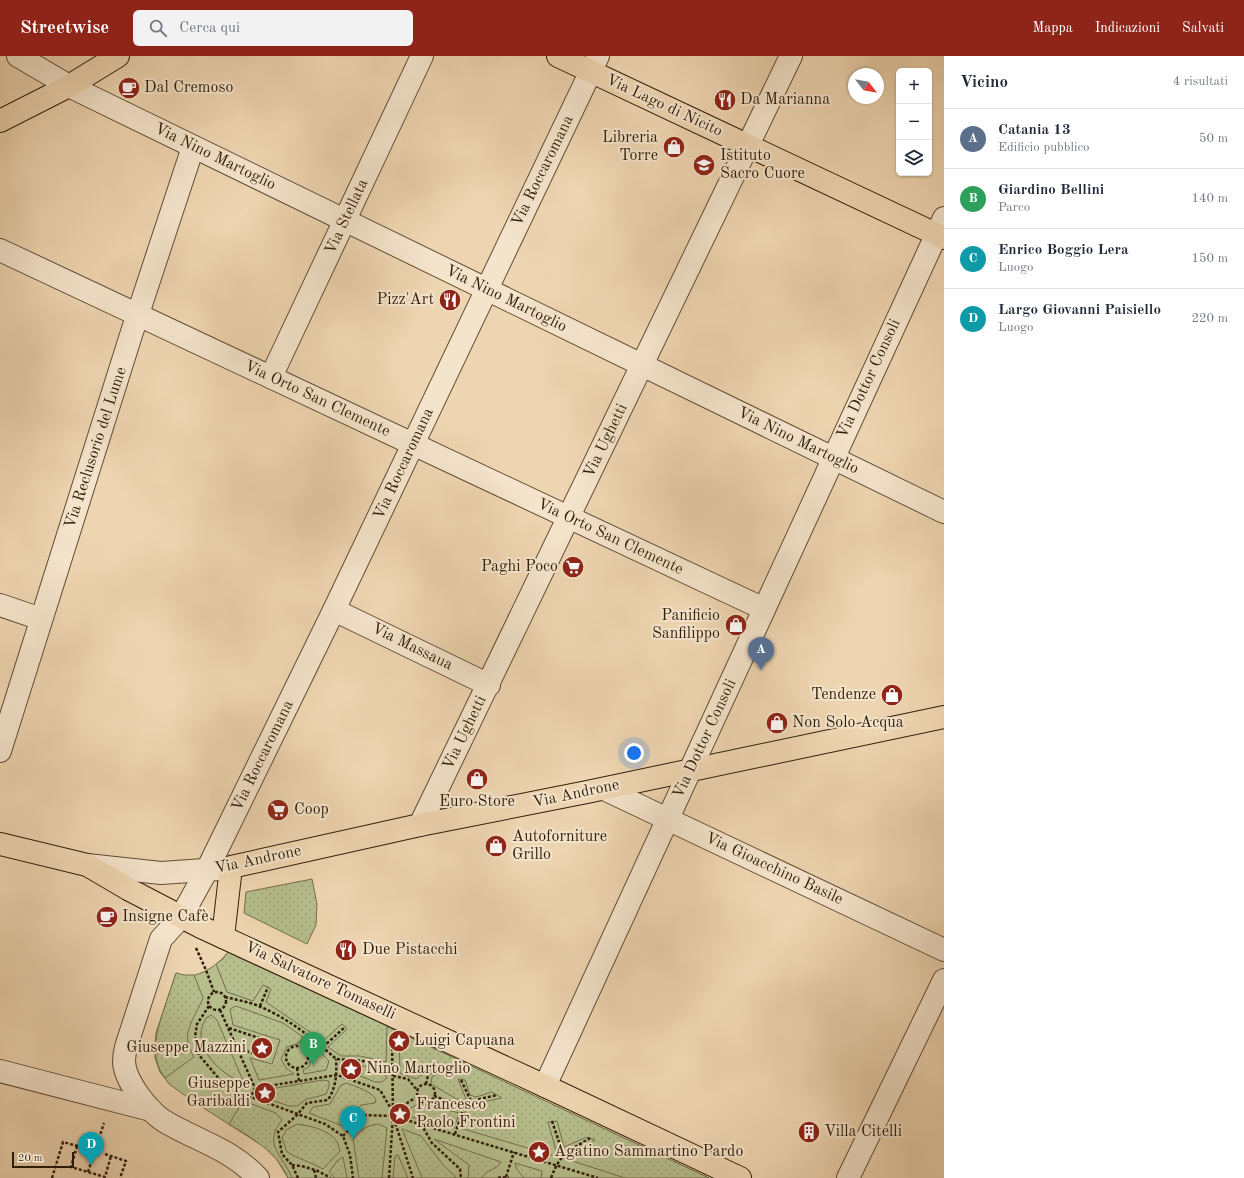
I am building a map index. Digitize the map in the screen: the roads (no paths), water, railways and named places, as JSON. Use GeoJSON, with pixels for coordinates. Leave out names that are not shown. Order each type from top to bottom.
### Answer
{"type":"FeatureCollection","features":[{"type":"Feature","properties":{"kind":"main road"},"geometry":{"type":"LineString","coordinates":[[0,121],[69,86],[118,56]]}},
{"type":"Feature","properties":{"kind":"main road","name":"Via Lago di Nicito"},"geometry":{"type":"LineString","coordinates":[[558,56],[594,64],[748,146],[941,230]]}},
{"type":"Feature","properties":{"kind":"main road","name":"Via Androne"},"geometry":{"type":"LineString","coordinates":[[231,867],[420,825],[944,717]]}},
{"type":"Feature","properties":{"kind":"main road","name":"Via Salvatore Tomaselli"},"geometry":{"type":"LineString","coordinates":[[0,844],[86,865],[181,917],[740,1178]]}},
{"type":"Feature","properties":{"kind":"main road"},"geometry":{"type":"LineString","coordinates":[[223,937],[231,867]]}},
{"type":"Feature","properties":{"kind":"street","name":"Via Nino Martoglio"},"geometry":{"type":"LineString","coordinates":[[18,56],[69,86],[944,512]]}},
{"type":"Feature","properties":{"kind":"street","name":"Via Stellata"},"geometry":{"type":"LineString","coordinates":[[271,377],[422,56]]}},
{"type":"Feature","properties":{"kind":"street","name":"Via Ughetti"},"geometry":{"type":"LineString","coordinates":[[420,825],[489,685],[791,56]]}},
{"type":"Feature","properties":{"kind":"street","name":"Via Roccaromana"},"geometry":{"type":"LineString","coordinates":[[161,939],[181,917],[207,870],[334,610],[594,64]]}},
{"type":"Feature","properties":{"kind":"street","name":"Via Reclusorio del Lume"},"geometry":{"type":"LineString","coordinates":[[0,751],[138,315],[193,147]]}},
{"type":"Feature","properties":{"kind":"street","name":"Via Dottor Consoli"},"geometry":{"type":"LineString","coordinates":[[545,1086],[833,458],[941,230]]}},
{"type":"Feature","properties":{"kind":"street","name":"Via Orto San Clemente"},"geometry":{"type":"LineString","coordinates":[[0,250],[764,609]]}},
{"type":"Feature","properties":{"kind":"street"},"geometry":{"type":"LineString","coordinates":[[0,605],[42,619]]}},
{"type":"Feature","properties":{"kind":"street","name":"Via Massaua"},"geometry":{"type":"LineString","coordinates":[[334,610],[489,685]]}},
{"type":"Feature","properties":{"kind":"street","name":"Via Gioacchino Basile"},"geometry":{"type":"LineString","coordinates":[[604,788],[944,950]]}},
{"type":"Feature","properties":{"kind":"street","name":"Via Androne"},"geometry":{"type":"LineString","coordinates":[[86,865],[161,873],[231,867]]}},
{"type":"Feature","properties":{"kind":"street"},"geometry":{"type":"LineString","coordinates":[[162,907],[161,939],[126,1047],[124,1062],[128,1077],[136,1092],[151,1110],[163,1120],[238,1160],[258,1178]]}},
{"type":"Feature","properties":{"kind":"street"},"geometry":{"type":"LineString","coordinates":[[848,1178],[944,980]]}},
{"type":"Feature","properties":{"kind":"street"},"geometry":{"type":"LineString","coordinates":[[0,1071],[151,1110]]}},
{"type":"Feature","properties":{"kind":"place","name":"Dal Cremoso"},"geometry":{"type":"Point","coordinates":[129,88]}},
{"type":"Feature","properties":{"kind":"place","name":"Da Marianna"},"geometry":{"type":"Point","coordinates":[725,100]}},
{"type":"Feature","properties":{"kind":"place","name":"Libreria Torre"},"geometry":{"type":"Point","coordinates":[674,147]}},
{"type":"Feature","properties":{"kind":"place","name":"Istituto Sacro Cuore"},"geometry":{"type":"Point","coordinates":[704,165]}},
{"type":"Feature","properties":{"kind":"place","name":"Pizz'Art"},"geometry":{"type":"Point","coordinates":[450,300]}},
{"type":"Feature","properties":{"kind":"place","name":"Paghi Poco"},"geometry":{"type":"Point","coordinates":[573,567]}},
{"type":"Feature","properties":{"kind":"place","name":"Panificio Sanfilippo"},"geometry":{"type":"Point","coordinates":[736,625]}},
{"type":"Feature","properties":{"kind":"place","name":"Catania 13"},"geometry":{"type":"Point","coordinates":[761,670]}},
{"type":"Feature","properties":{"kind":"place","name":"Tendenze"},"geometry":{"type":"Point","coordinates":[892,695]}},
{"type":"Feature","properties":{"kind":"place","name":"Non Solo Acqua"},"geometry":{"type":"Point","coordinates":[777,723]}},
{"type":"Feature","properties":{"kind":"place","name":"Euro Store"},"geometry":{"type":"Point","coordinates":[477,779]}},
{"type":"Feature","properties":{"kind":"place","name":"Coop"},"geometry":{"type":"Point","coordinates":[278,810]}},
{"type":"Feature","properties":{"kind":"place","name":"Autoforniture Grillo"},"geometry":{"type":"Point","coordinates":[496,846]}},
{"type":"Feature","properties":{"kind":"place","name":"Insigne Cafè"},"geometry":{"type":"Point","coordinates":[107,917]}},
{"type":"Feature","properties":{"kind":"place","name":"Due Pistacchi"},"geometry":{"type":"Point","coordinates":[346,950]}},
{"type":"Feature","properties":{"kind":"place","name":"Luigi Capuana"},"geometry":{"type":"Point","coordinates":[399,1041]}},
{"type":"Feature","properties":{"kind":"place","name":"Giuseppe Mazzini"},"geometry":{"type":"Point","coordinates":[262,1048]}},
{"type":"Feature","properties":{"kind":"place","name":"Giardino Bellini"},"geometry":{"type":"Point","coordinates":[313,1065]}},
{"type":"Feature","properties":{"kind":"place","name":"Nino Martoglio"},"geometry":{"type":"Point","coordinates":[351,1069]}},
{"type":"Feature","properties":{"kind":"place","name":"Giuseppe Garibaldi"},"geometry":{"type":"Point","coordinates":[265,1093]}},
{"type":"Feature","properties":{"kind":"place","name":"Francesco Paolo Frontini"},"geometry":{"type":"Point","coordinates":[400,1114]}},
{"type":"Feature","properties":{"kind":"place","name":"Villa Citelli"},"geometry":{"type":"Point","coordinates":[809,1132]}},
{"type":"Feature","properties":{"kind":"place","name":"Enrico Boggio Lera"},"geometry":{"type":"Point","coordinates":[353,1139]}},
{"type":"Feature","properties":{"kind":"place","name":"Agatino Sammartino Pardo"},"geometry":{"type":"Point","coordinates":[539,1152]}},
{"type":"Feature","properties":{"kind":"place","name":"Largo Giovanni Paisiello"},"geometry":{"type":"Point","coordinates":[91,1165]}}]}
